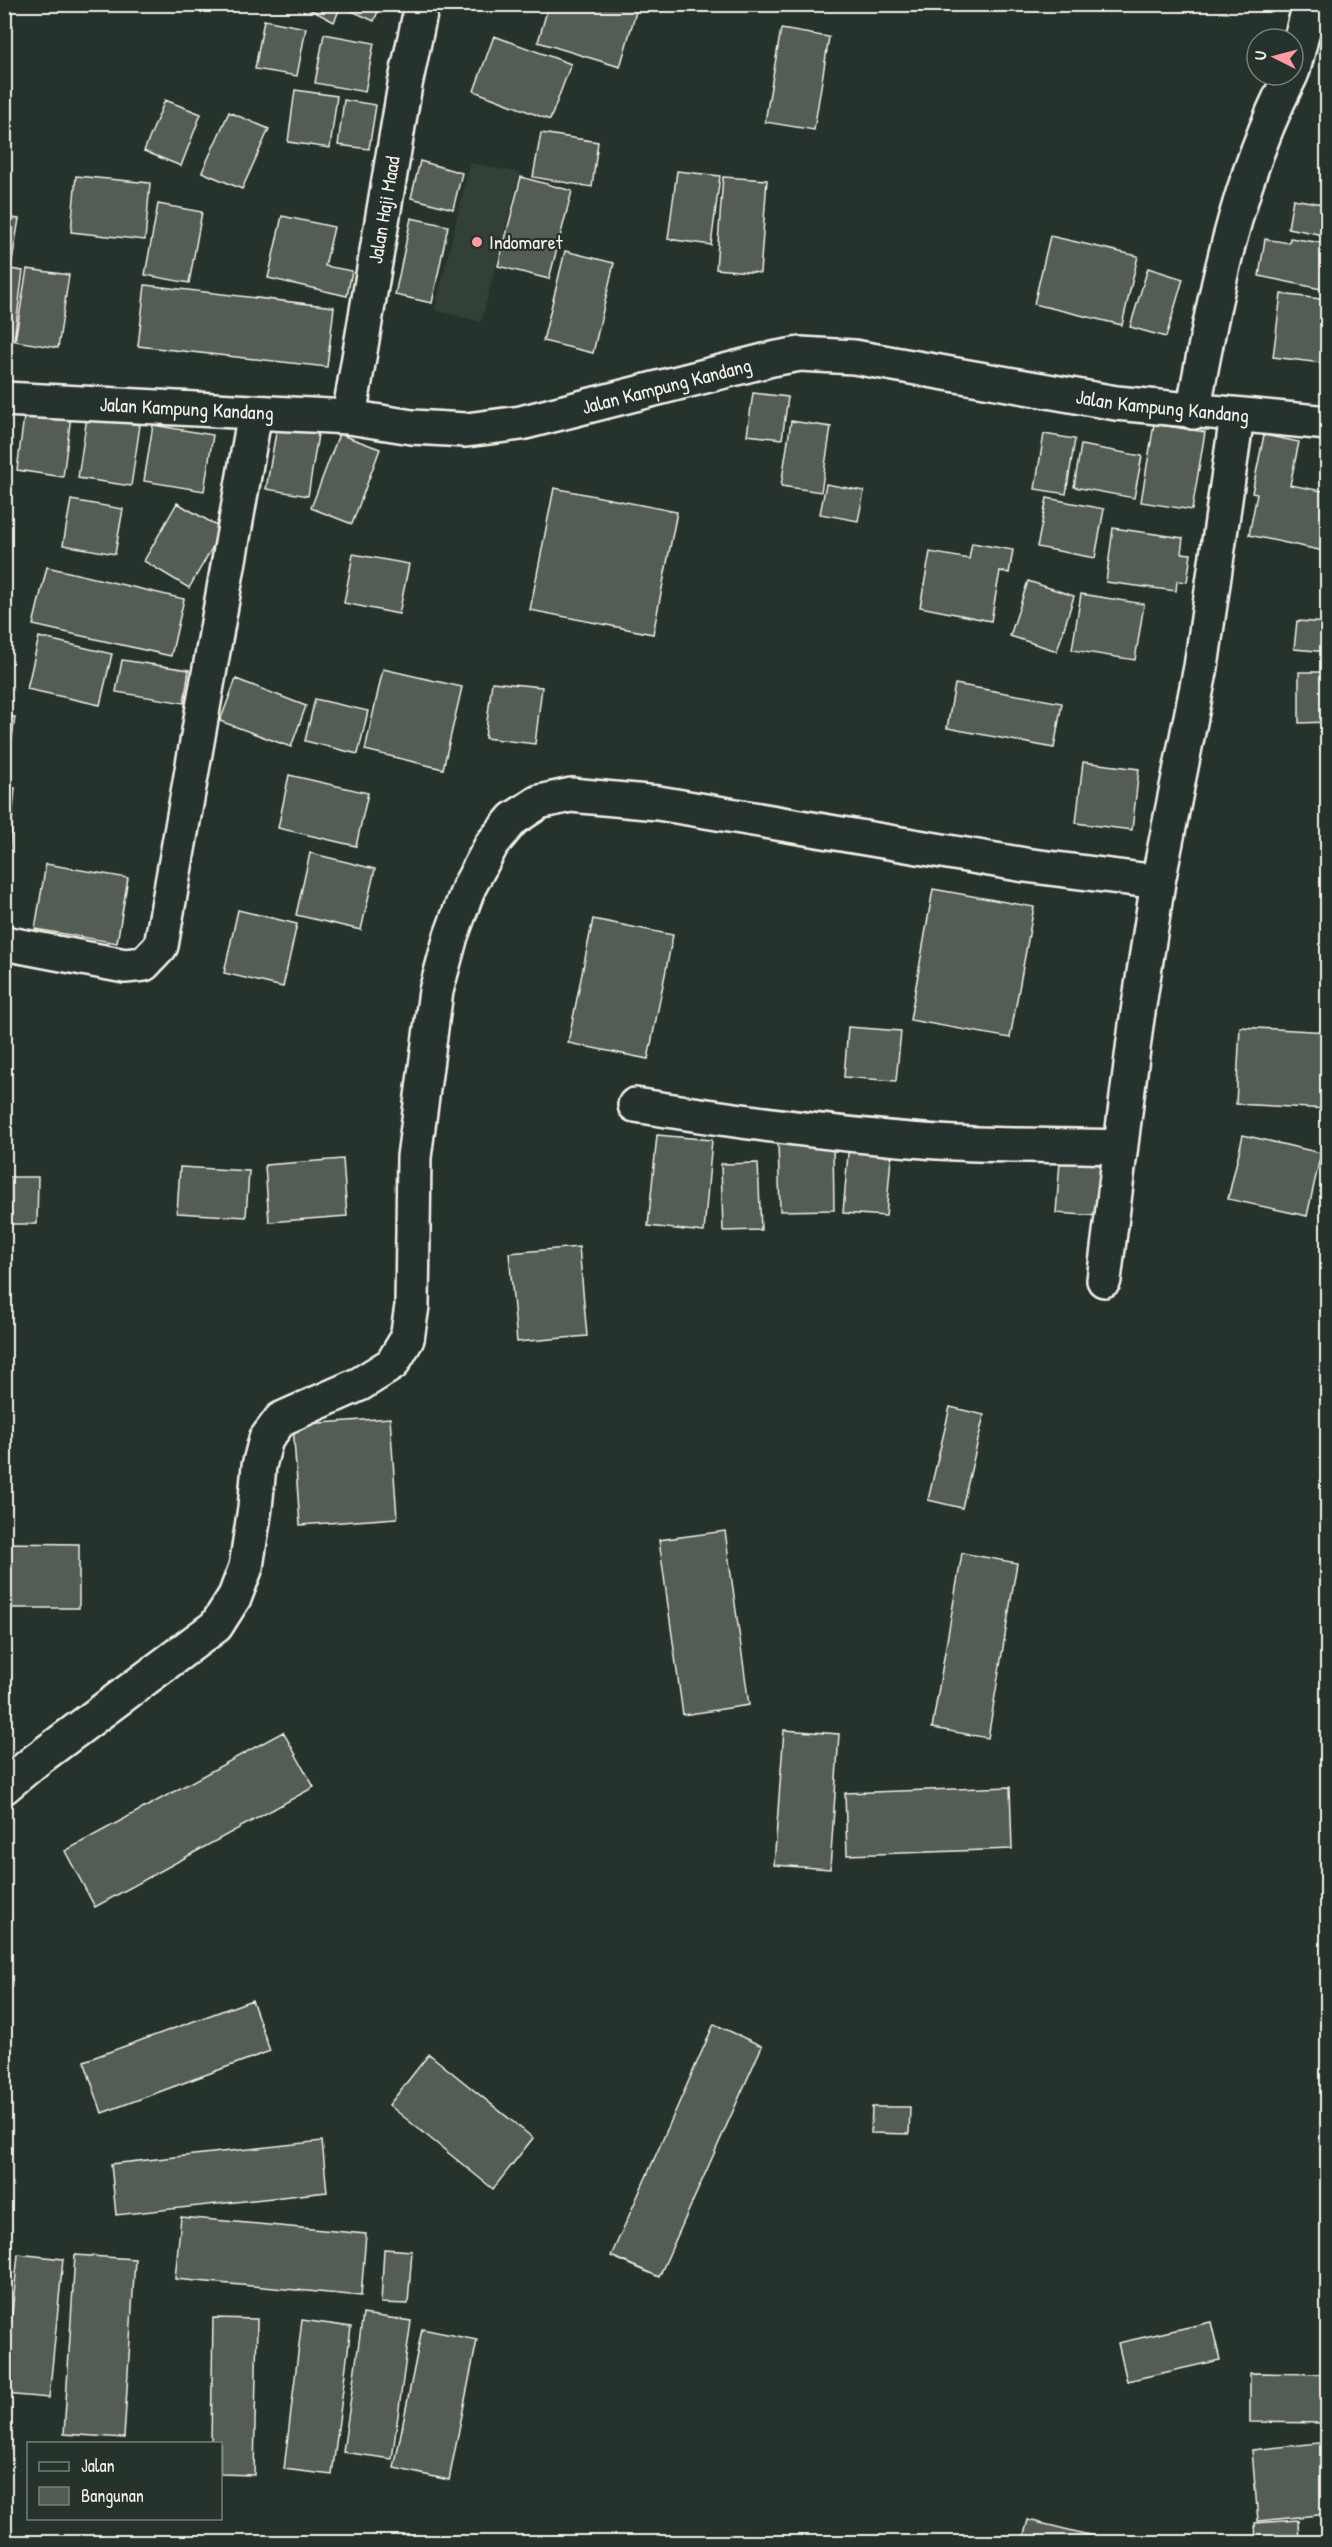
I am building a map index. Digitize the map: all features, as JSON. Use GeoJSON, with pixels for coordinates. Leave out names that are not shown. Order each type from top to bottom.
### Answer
{"type":"FeatureCollection","features":[{"type":"Feature","properties":{"kind":"street","name":"Jalan Haji Maad"},"geometry":{"type":"LineString","coordinates":[[349,417],[407,76],[422,4]]}},
{"type":"Feature","properties":{"kind":"street"},"geometry":{"type":"LineString","coordinates":[[1304,27],[1310,4]]}},
{"type":"Feature","properties":{"kind":"street"},"geometry":{"type":"LineString","coordinates":[[1193,412],[1212,308],[1247,182],[1268,123],[1285,87]]}},
{"type":"Feature","properties":{"kind":"street","name":"Jalan Kampung Kandang"},"geometry":{"type":"LineString","coordinates":[[4,399],[349,417],[442,430],[492,428],[521,423],[772,359],[800,354],[854,357],[1116,403],[1328,423]]}},
{"type":"Feature","properties":{"kind":"street"},"geometry":{"type":"LineString","coordinates":[[4,943],[125,966],[144,964],[161,946],[255,413]]}},
{"type":"Feature","properties":{"kind":"street"},"geometry":{"type":"LineString","coordinates":[[1104,1280],[1119,1147],[1158,882],[1201,667],[1237,416]]}},
{"type":"Feature","properties":{"kind":"street"},"geometry":{"type":"LineString","coordinates":[[4,1787],[35,1761],[216,1626],[235,1596],[246,1567],[259,1466],[266,1439],[281,1419],[360,1384],[392,1364],[407,1339],[412,1306],[414,1157],[436,992],[451,936],[469,887],[492,844],[513,819],[539,802],[571,795],[658,802],[1025,866],[1158,882]]}},
{"type":"Feature","properties":{"kind":"street"},"geometry":{"type":"LineString","coordinates":[[634,1104],[718,1119],[852,1135],[956,1143],[1119,1147]]}},
{"type":"Feature","properties":{"kind":"shaded area","name":"Indomaret"},"geometry":{"type":"Polygon","coordinates":[[[470,163],[520,173],[481,322],[435,310],[470,163]]]}},
{"type":"Feature","properties":{"kind":"building"},"geometry":{"type":"Polygon","coordinates":[[[300,4],[381,4],[374,21],[341,6],[334,22],[300,4]]]}},
{"type":"Feature","properties":{"kind":"building"},"geometry":{"type":"Polygon","coordinates":[[[549,4],[626,4],[637,8],[620,67],[538,42],[549,4]]]}},
{"type":"Feature","properties":{"kind":"building"},"geometry":{"type":"Polygon","coordinates":[[[264,20],[306,28],[297,76],[255,69],[264,20]]]}},
{"type":"Feature","properties":{"kind":"building"},"geometry":{"type":"Polygon","coordinates":[[[781,29],[829,37],[814,130],[765,122],[781,29]]]}},
{"type":"Feature","properties":{"kind":"building"},"geometry":{"type":"Polygon","coordinates":[[[324,34],[374,43],[365,92],[315,83],[324,34]]]}},
{"type":"Feature","properties":{"kind":"building"},"geometry":{"type":"Polygon","coordinates":[[[494,36],[571,64],[550,120],[474,91],[494,36]]]}},
{"type":"Feature","properties":{"kind":"building"},"geometry":{"type":"Polygon","coordinates":[[[295,90],[337,96],[330,148],[288,142],[295,90]]]}},
{"type":"Feature","properties":{"kind":"building"},"geometry":{"type":"Polygon","coordinates":[[[165,100],[201,114],[181,166],[144,151],[165,100]]]}},
{"type":"Feature","properties":{"kind":"building"},"geometry":{"type":"Polygon","coordinates":[[[344,100],[376,105],[369,149],[338,145],[344,100]]]}},
{"type":"Feature","properties":{"kind":"building"},"geometry":{"type":"Polygon","coordinates":[[[229,112],[269,129],[242,189],[202,172],[229,112]]]}},
{"type":"Feature","properties":{"kind":"building"},"geometry":{"type":"Polygon","coordinates":[[[541,133],[598,142],[592,187],[533,177],[541,133]]]}},
{"type":"Feature","properties":{"kind":"building"},"geometry":{"type":"Polygon","coordinates":[[[420,161],[462,173],[453,209],[411,198],[420,161]]]}},
{"type":"Feature","properties":{"kind":"building"},"geometry":{"type":"Polygon","coordinates":[[[677,171],[720,176],[711,245],[668,239],[677,171]]]}},
{"type":"Feature","properties":{"kind":"building"},"geometry":{"type":"Polygon","coordinates":[[[76,176],[150,183],[145,240],[71,232],[76,176]]]}},
{"type":"Feature","properties":{"kind":"building"},"geometry":{"type":"Polygon","coordinates":[[[521,177],[572,191],[549,279],[498,266],[521,177]]]}},
{"type":"Feature","properties":{"kind":"building"},"geometry":{"type":"Polygon","coordinates":[[[723,177],[767,180],[760,273],[716,269],[723,177]]]}},
{"type":"Feature","properties":{"kind":"building"},"geometry":{"type":"Polygon","coordinates":[[[1293,199],[1328,205],[1328,236],[1288,228],[1293,199]]]}},
{"type":"Feature","properties":{"kind":"building"},"geometry":{"type":"Polygon","coordinates":[[[158,204],[202,212],[189,283],[145,275],[158,204]]]}},
{"type":"Feature","properties":{"kind":"building"},"geometry":{"type":"Polygon","coordinates":[[[282,216],[334,227],[325,266],[352,271],[347,296],[268,278],[282,216]]]}},
{"type":"Feature","properties":{"kind":"building"},"geometry":{"type":"Polygon","coordinates":[[[4,217],[19,219],[11,267],[4,266],[4,217]]]}},
{"type":"Feature","properties":{"kind":"building"},"geometry":{"type":"Polygon","coordinates":[[[411,218],[448,226],[432,303],[395,295],[411,218]]]}},
{"type":"Feature","properties":{"kind":"building"},"geometry":{"type":"Polygon","coordinates":[[[1050,236],[1138,256],[1122,325],[1034,304],[1050,236]]]}},
{"type":"Feature","properties":{"kind":"building"},"geometry":{"type":"Polygon","coordinates":[[[1290,238],[1328,244],[1326,290],[1259,276],[1265,239],[1289,243],[1290,238]]]}},
{"type":"Feature","properties":{"kind":"building"},"geometry":{"type":"Polygon","coordinates":[[[565,251],[614,263],[593,353],[543,341],[565,251]]]}},
{"type":"Feature","properties":{"kind":"building"},"geometry":{"type":"Polygon","coordinates":[[[4,268],[23,271],[14,340],[4,339],[4,268]]]}},
{"type":"Feature","properties":{"kind":"building"},"geometry":{"type":"Polygon","coordinates":[[[1148,268],[1183,279],[1166,337],[1130,327],[1148,268]]]}},
{"type":"Feature","properties":{"kind":"building"},"geometry":{"type":"Polygon","coordinates":[[[27,269],[69,275],[58,348],[15,341],[27,269]]]}},
{"type":"Feature","properties":{"kind":"building"},"geometry":{"type":"Polygon","coordinates":[[[145,285],[334,307],[327,367],[138,346],[145,285]]]}},
{"type":"Feature","properties":{"kind":"building"},"geometry":{"type":"Polygon","coordinates":[[[1281,294],[1328,300],[1325,330],[1328,330],[1328,359],[1321,359],[1321,363],[1273,357],[1281,294]]]}},
{"type":"Feature","properties":{"kind":"building"},"geometry":{"type":"Polygon","coordinates":[[[753,393],[788,397],[782,439],[747,435],[753,393]]]}},
{"type":"Feature","properties":{"kind":"building"},"geometry":{"type":"Polygon","coordinates":[[[25,409],[71,416],[63,477],[17,470],[25,409]]]}},
{"type":"Feature","properties":{"kind":"building"},"geometry":{"type":"Polygon","coordinates":[[[87,417],[140,425],[131,486],[78,478],[87,417]]]}},
{"type":"Feature","properties":{"kind":"building"},"geometry":{"type":"Polygon","coordinates":[[[791,421],[831,427],[821,492],[781,486],[791,421]]]}},
{"type":"Feature","properties":{"kind":"building"},"geometry":{"type":"Polygon","coordinates":[[[1154,424],[1205,432],[1192,510],[1141,502],[1154,424]]]}},
{"type":"Feature","properties":{"kind":"building"},"geometry":{"type":"Polygon","coordinates":[[[153,425],[213,435],[204,491],[144,481],[153,425]]]}},
{"type":"Feature","properties":{"kind":"building"},"geometry":{"type":"Polygon","coordinates":[[[277,427],[318,434],[308,496],[266,489],[277,427]]]}},
{"type":"Feature","properties":{"kind":"building"},"geometry":{"type":"Polygon","coordinates":[[[339,434],[380,449],[352,524],[311,508],[339,434]]]}},
{"type":"Feature","properties":{"kind":"building"},"geometry":{"type":"Polygon","coordinates":[[[1044,434],[1075,439],[1066,494],[1035,489],[1044,434]]]}},
{"type":"Feature","properties":{"kind":"building"},"geometry":{"type":"Polygon","coordinates":[[[1264,435],[1299,442],[1290,485],[1328,492],[1328,535],[1324,551],[1249,535],[1257,494],[1252,493],[1264,435]]]}},
{"type":"Feature","properties":{"kind":"building"},"geometry":{"type":"Polygon","coordinates":[[[1081,445],[1142,456],[1134,498],[1074,487],[1081,445]]]}},
{"type":"Feature","properties":{"kind":"building"},"geometry":{"type":"Polygon","coordinates":[[[826,484],[864,491],[858,521],[820,514],[826,484]]]}},
{"type":"Feature","properties":{"kind":"building"},"geometry":{"type":"Polygon","coordinates":[[[554,488],[677,512],[653,634],[530,610],[554,488]]]}},
{"type":"Feature","properties":{"kind":"building"},"geometry":{"type":"Polygon","coordinates":[[[1047,498],[1104,509],[1095,558],[1037,547],[1047,498]]]}},
{"type":"Feature","properties":{"kind":"building"},"geometry":{"type":"Polygon","coordinates":[[[71,500],[123,509],[115,554],[63,545],[71,500]]]}},
{"type":"Feature","properties":{"kind":"building"},"geometry":{"type":"Polygon","coordinates":[[[177,503],[223,529],[189,588],[144,561],[177,503]]]}},
{"type":"Feature","properties":{"kind":"building"},"geometry":{"type":"Polygon","coordinates":[[[1113,528],[1183,538],[1181,553],[1191,554],[1187,582],[1177,581],[1176,591],[1106,582],[1113,528]]]}},
{"type":"Feature","properties":{"kind":"building"},"geometry":{"type":"Polygon","coordinates":[[[972,543],[1013,550],[1009,573],[1000,571],[991,621],[920,607],[930,552],[969,559],[972,543]]]}},
{"type":"Feature","properties":{"kind":"building"},"geometry":{"type":"Polygon","coordinates":[[[353,554],[409,564],[399,614],[344,603],[353,554]]]}},
{"type":"Feature","properties":{"kind":"building"},"geometry":{"type":"Polygon","coordinates":[[[47,567],[184,599],[171,656],[33,625],[47,567]]]}},
{"type":"Feature","properties":{"kind":"building"},"geometry":{"type":"Polygon","coordinates":[[[1028,581],[1074,596],[1057,651],[1010,636],[1028,581]]]}},
{"type":"Feature","properties":{"kind":"building"},"geometry":{"type":"Polygon","coordinates":[[[1081,594],[1144,604],[1135,660],[1072,650],[1081,594]]]}},
{"type":"Feature","properties":{"kind":"building"},"geometry":{"type":"Polygon","coordinates":[[[1297,621],[1328,623],[1328,652],[1294,649],[1297,621]]]}},
{"type":"Feature","properties":{"kind":"building"},"geometry":{"type":"Polygon","coordinates":[[[39,637],[112,654],[100,705],[27,689],[39,637]]]}},
{"type":"Feature","properties":{"kind":"building"},"geometry":{"type":"Polygon","coordinates":[[[122,660],[189,670],[184,703],[116,692],[122,660]]]}},
{"type":"Feature","properties":{"kind":"building"},"geometry":{"type":"Polygon","coordinates":[[[383,669],[462,687],[443,769],[365,750],[383,669]]]}},
{"type":"Feature","properties":{"kind":"building"},"geometry":{"type":"Polygon","coordinates":[[[1299,672],[1328,672],[1328,722],[1299,723],[1299,672]]]}},
{"type":"Feature","properties":{"kind":"building"},"geometry":{"type":"Polygon","coordinates":[[[236,679],[306,706],[291,747],[220,721],[236,679]]]}},
{"type":"Feature","properties":{"kind":"building"},"geometry":{"type":"Polygon","coordinates":[[[492,682],[542,687],[535,744],[485,738],[492,682]]]}},
{"type":"Feature","properties":{"kind":"building"},"geometry":{"type":"Polygon","coordinates":[[[955,684],[1062,703],[1054,748],[947,728],[955,684]]]}},
{"type":"Feature","properties":{"kind":"building"},"geometry":{"type":"Polygon","coordinates":[[[315,699],[368,711],[358,754],[305,741],[315,699]]]}},
{"type":"Feature","properties":{"kind":"building"},"geometry":{"type":"Polygon","coordinates":[[[4,716],[15,717],[6,780],[4,780],[4,716]]]}},
{"type":"Feature","properties":{"kind":"building"},"geometry":{"type":"Polygon","coordinates":[[[1083,762],[1139,769],[1132,830],[1076,823],[1083,762]]]}},
{"type":"Feature","properties":{"kind":"building"},"geometry":{"type":"Polygon","coordinates":[[[289,775],[368,793],[356,846],[278,828],[289,775]]]}},
{"type":"Feature","properties":{"kind":"building"},"geometry":{"type":"Polygon","coordinates":[[[4,787],[15,788],[7,878],[4,877],[4,787]]]}},
{"type":"Feature","properties":{"kind":"building"},"geometry":{"type":"Polygon","coordinates":[[[310,853],[375,869],[361,930],[296,915],[310,853]]]}},
{"type":"Feature","properties":{"kind":"building"},"geometry":{"type":"Polygon","coordinates":[[[46,864],[128,878],[117,943],[35,929],[46,864]]]}},
{"type":"Feature","properties":{"kind":"building"},"geometry":{"type":"Polygon","coordinates":[[[4,883],[6,883],[6,929],[4,929],[4,883]]]}},
{"type":"Feature","properties":{"kind":"building"},"geometry":{"type":"Polygon","coordinates":[[[933,889],[1034,907],[1010,1038],[910,1020],[933,889]]]}},
{"type":"Feature","properties":{"kind":"building"},"geometry":{"type":"Polygon","coordinates":[[[238,910],[297,924],[283,987],[224,973],[238,910]]]}},
{"type":"Feature","properties":{"kind":"building"},"geometry":{"type":"Polygon","coordinates":[[[593,919],[673,935],[648,1059],[568,1043],[593,919]]]}},
{"type":"Feature","properties":{"kind":"building"},"geometry":{"type":"Polygon","coordinates":[[[848,1027],[901,1031],[896,1081],[844,1077],[848,1027]]]}},
{"type":"Feature","properties":{"kind":"building"},"geometry":{"type":"Polygon","coordinates":[[[1240,1027],[1328,1032],[1328,1109],[1236,1104],[1240,1027]]]}},
{"type":"Feature","properties":{"kind":"building"},"geometry":{"type":"Polygon","coordinates":[[[657,1135],[712,1140],[704,1232],[648,1226],[657,1135]]]}},
{"type":"Feature","properties":{"kind":"building"},"geometry":{"type":"Polygon","coordinates":[[[1243,1135],[1321,1153],[1307,1216],[1228,1199],[1243,1135]]]}},
{"type":"Feature","properties":{"kind":"building"},"geometry":{"type":"Polygon","coordinates":[[[833,1141],[834,1210],[780,1211],[778,1142],[833,1141]]]}},
{"type":"Feature","properties":{"kind":"building"},"geometry":{"type":"Polygon","coordinates":[[[849,1142],[892,1146],[886,1216],[843,1213],[849,1142]]]}},
{"type":"Feature","properties":{"kind":"building"},"geometry":{"type":"Polygon","coordinates":[[[343,1159],[347,1216],[269,1222],[265,1165],[343,1159]]]}},
{"type":"Feature","properties":{"kind":"building"},"geometry":{"type":"Polygon","coordinates":[[[1060,1162],[1105,1165],[1101,1216],[1056,1213],[1060,1162]]]}},
{"type":"Feature","properties":{"kind":"building"},"geometry":{"type":"Polygon","coordinates":[[[758,1163],[761,1230],[723,1231],[721,1164],[758,1163]]]}},
{"type":"Feature","properties":{"kind":"building"},"geometry":{"type":"Polygon","coordinates":[[[180,1167],[249,1171],[246,1217],[177,1213],[180,1167]]]}},
{"type":"Feature","properties":{"kind":"building"},"geometry":{"type":"Polygon","coordinates":[[[4,1177],[38,1177],[37,1224],[4,1224],[4,1177]]]}},
{"type":"Feature","properties":{"kind":"building"},"geometry":{"type":"Polygon","coordinates":[[[579,1247],[587,1336],[517,1342],[509,1253],[579,1247]]]}},
{"type":"Feature","properties":{"kind":"building"},"geometry":{"type":"Polygon","coordinates":[[[950,1407],[984,1415],[962,1508],[928,1500],[950,1407]]]}},
{"type":"Feature","properties":{"kind":"building"},"geometry":{"type":"Polygon","coordinates":[[[390,1418],[397,1518],[300,1525],[293,1425],[390,1418]]]}},
{"type":"Feature","properties":{"kind":"building"},"geometry":{"type":"Polygon","coordinates":[[[725,1531],[749,1705],[683,1715],[659,1540],[725,1531]]]}},
{"type":"Feature","properties":{"kind":"building"},"geometry":{"type":"Polygon","coordinates":[[[4,1543],[79,1544],[79,1608],[4,1608],[4,1543]]]}},
{"type":"Feature","properties":{"kind":"building"},"geometry":{"type":"Polygon","coordinates":[[[962,1553],[1017,1563],[988,1738],[932,1728],[962,1553]]]}},
{"type":"Feature","properties":{"kind":"building"},"geometry":{"type":"Polygon","coordinates":[[[784,1730],[839,1734],[830,1869],[774,1865],[784,1730]]]}},
{"type":"Feature","properties":{"kind":"building"},"geometry":{"type":"Polygon","coordinates":[[[283,1732],[314,1787],[95,1907],[65,1851],[283,1732]]]}},
{"type":"Feature","properties":{"kind":"building"},"geometry":{"type":"Polygon","coordinates":[[[1010,1787],[1012,1849],[847,1855],[845,1793],[1010,1787]]]}},
{"type":"Feature","properties":{"kind":"building"},"geometry":{"type":"Polygon","coordinates":[[[252,2000],[270,2051],[102,2113],[84,2061],[252,2000]]]}},
{"type":"Feature","properties":{"kind":"building"},"geometry":{"type":"Polygon","coordinates":[[[714,2024],[762,2046],[659,2277],[611,2256],[714,2024]]]}},
{"type":"Feature","properties":{"kind":"building"},"geometry":{"type":"Polygon","coordinates":[[[429,2054],[533,2138],[493,2189],[389,2105],[429,2054]]]}},
{"type":"Feature","properties":{"kind":"building"},"geometry":{"type":"Polygon","coordinates":[[[872,2107],[910,2107],[909,2134],[871,2133],[872,2107]]]}},
{"type":"Feature","properties":{"kind":"building"},"geometry":{"type":"Polygon","coordinates":[[[322,2141],[327,2192],[116,2215],[111,2164],[322,2141]]]}},
{"type":"Feature","properties":{"kind":"building"},"geometry":{"type":"Polygon","coordinates":[[[181,2217],[366,2234],[361,2296],[175,2279],[181,2217]]]}},
{"type":"Feature","properties":{"kind":"building"},"geometry":{"type":"Polygon","coordinates":[[[384,2249],[412,2251],[408,2304],[381,2303],[384,2249]]]}},
{"type":"Feature","properties":{"kind":"building"},"geometry":{"type":"Polygon","coordinates":[[[18,2254],[63,2259],[49,2398],[4,2394],[18,2254]]]}},
{"type":"Feature","properties":{"kind":"building"},"geometry":{"type":"Polygon","coordinates":[[[75,2255],[135,2259],[124,2438],[64,2434],[75,2255]]]}},
{"type":"Feature","properties":{"kind":"building"},"geometry":{"type":"Polygon","coordinates":[[[363,2314],[411,2321],[392,2459],[343,2452],[363,2314]]]}},
{"type":"Feature","properties":{"kind":"building"},"geometry":{"type":"Polygon","coordinates":[[[213,2318],[257,2319],[254,2475],[222,2474],[222,2442],[211,2442],[213,2318]]]}},
{"type":"Feature","properties":{"kind":"building"},"geometry":{"type":"Polygon","coordinates":[[[302,2320],[351,2327],[332,2475],[284,2469],[302,2320]]]}},
{"type":"Feature","properties":{"kind":"building"},"geometry":{"type":"Polygon","coordinates":[[[1211,2322],[1220,2360],[1127,2381],[1118,2343],[1211,2322]]]}},
{"type":"Feature","properties":{"kind":"building"},"geometry":{"type":"Polygon","coordinates":[[[422,2329],[477,2340],[449,2480],[394,2468],[422,2329]]]}},
{"type":"Feature","properties":{"kind":"building"},"geometry":{"type":"Polygon","coordinates":[[[1250,2373],[1328,2374],[1328,2423],[1250,2422],[1250,2373]]]}},
{"type":"Feature","properties":{"kind":"building"},"geometry":{"type":"Polygon","coordinates":[[[1328,2442],[1328,2514],[1258,2521],[1252,2450],[1328,2442]]]}},
{"type":"Feature","properties":{"kind":"building"},"geometry":{"type":"Polygon","coordinates":[[[1028,2520],[1110,2540],[1110,2542],[1022,2542],[1028,2520]]]}},
{"type":"Feature","properties":{"kind":"building"},"geometry":{"type":"Polygon","coordinates":[[[1298,2520],[1299,2542],[1256,2542],[1255,2523],[1298,2520]]]}},
{"type":"Feature","properties":{"kind":"place","name":"Indomaret"},"geometry":{"type":"Point","coordinates":[477,242]}}]}
